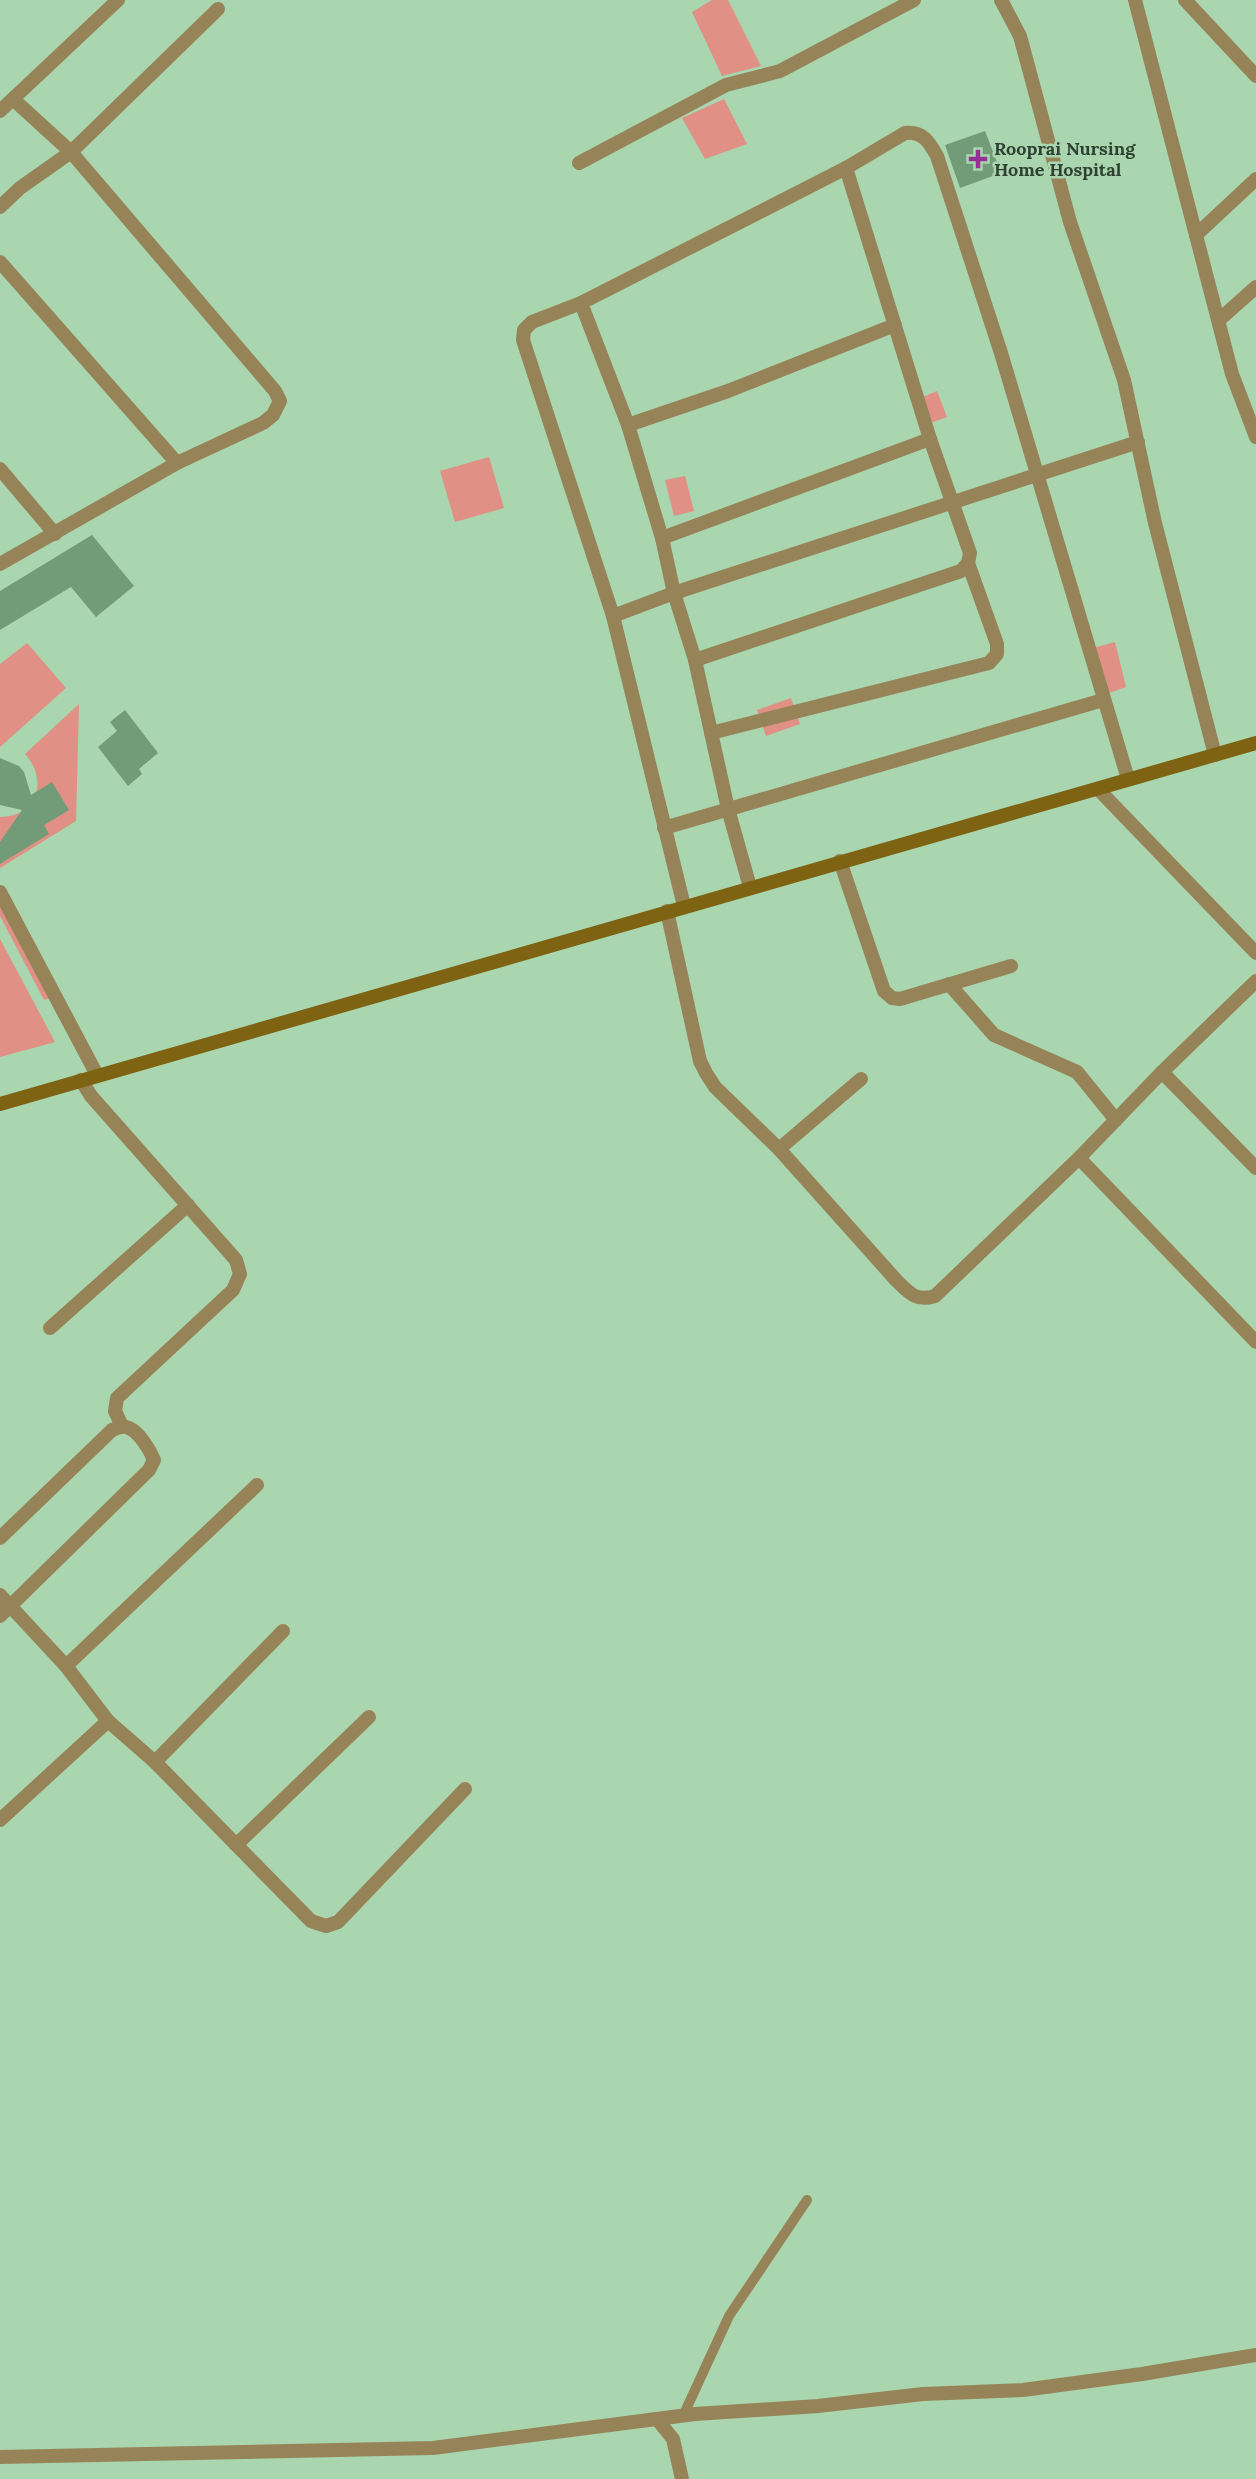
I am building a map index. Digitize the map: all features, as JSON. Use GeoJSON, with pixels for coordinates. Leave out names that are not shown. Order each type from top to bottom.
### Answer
{"type":"FeatureCollection","features":[{"type":"Feature","properties":{"kind":"street"},"geometry":{"type":"LineString","coordinates":[[0,111],[118,0]]}},
{"type":"Feature","properties":{"kind":"street"},"geometry":{"type":"LineString","coordinates":[[579,163],[726,85],[780,71],[914,0]]}},
{"type":"Feature","properties":{"kind":"street"},"geometry":{"type":"LineString","coordinates":[[1001,0],[1020,36],[1070,222],[1124,380],[1155,523],[1215,755]]}},
{"type":"Feature","properties":{"kind":"street"},"geometry":{"type":"LineString","coordinates":[[1135,0],[1233,374],[1256,437]]}},
{"type":"Feature","properties":{"kind":"street"},"geometry":{"type":"LineString","coordinates":[[1185,0],[1256,76]]}},
{"type":"Feature","properties":{"kind":"street"},"geometry":{"type":"LineString","coordinates":[[0,207],[20,188],[71,152],[218,9]]}},
{"type":"Feature","properties":{"kind":"street"},"geometry":{"type":"LineString","coordinates":[[0,564],[177,463],[263,423],[273,415],[279,401],[275,391],[71,152],[13,99]]}},
{"type":"Feature","properties":{"kind":"street"},"geometry":{"type":"LineString","coordinates":[[684,906],[613,615],[523,340],[524,330],[532,322],[581,303],[846,168],[905,133],[918,134],[929,142],[937,156],[1001,353],[1128,779]]}},
{"type":"Feature","properties":{"kind":"street"},"geometry":{"type":"LineString","coordinates":[[695,660],[961,571],[968,563],[970,553],[930,439],[846,168]]}},
{"type":"Feature","properties":{"kind":"street"},"geometry":{"type":"LineString","coordinates":[[1196,235],[1256,178]]}},
{"type":"Feature","properties":{"kind":"street"},"geometry":{"type":"LineString","coordinates":[[0,262],[177,463]]}},
{"type":"Feature","properties":{"kind":"street"},"geometry":{"type":"LineString","coordinates":[[1219,320],[1256,286]]}},
{"type":"Feature","properties":{"kind":"street"},"geometry":{"type":"LineString","coordinates":[[581,303],[628,425],[662,538],[674,593],[695,660],[728,809],[750,887]]}},
{"type":"Feature","properties":{"kind":"street"},"geometry":{"type":"LineString","coordinates":[[628,425],[728,391],[895,325]]}},
{"type":"Feature","properties":{"kind":"street"},"geometry":{"type":"LineString","coordinates":[[662,538],[930,439]]}},
{"type":"Feature","properties":{"kind":"street"},"geometry":{"type":"LineString","coordinates":[[613,615],[1139,442]]}},
{"type":"Feature","properties":{"kind":"street"},"geometry":{"type":"LineString","coordinates":[[0,469],[55,534]]}},
{"type":"Feature","properties":{"kind":"street"},"geometry":{"type":"LineString","coordinates":[[711,733],[989,663],[997,654],[997,644],[968,563]]}},
{"type":"Feature","properties":{"kind":"street"},"geometry":{"type":"LineString","coordinates":[[664,828],[1103,700]]}},
{"type":"Feature","properties":{"kind":"street"},"geometry":{"type":"LineString","coordinates":[[0,1104],[1256,743]]}},
{"type":"Feature","properties":{"kind":"street"},"geometry":{"type":"LineString","coordinates":[[1098,789],[1256,953]]}},
{"type":"Feature","properties":{"kind":"street"},"geometry":{"type":"LineString","coordinates":[[840,861],[884,990],[892,998],[900,999],[1011,966]]}},
{"type":"Feature","properties":{"kind":"street"},"geometry":{"type":"LineString","coordinates":[[0,892],[97,1075]]}},
{"type":"Feature","properties":{"kind":"street"},"geometry":{"type":"LineString","coordinates":[[667,911],[700,1061],[715,1087],[779,1149],[896,1280],[914,1297],[923,1299],[935,1296],[1079,1158],[1162,1072],[1256,981]]}},
{"type":"Feature","properties":{"kind":"street"},"geometry":{"type":"LineString","coordinates":[[949,984],[994,1035],[1077,1072],[1116,1120]]}},
{"type":"Feature","properties":{"kind":"street"},"geometry":{"type":"LineString","coordinates":[[1162,1072],[1256,1168]]}},
{"type":"Feature","properties":{"kind":"street"},"geometry":{"type":"LineString","coordinates":[[779,1149],[861,1079]]}},
{"type":"Feature","properties":{"kind":"street"},"geometry":{"type":"LineString","coordinates":[[81,1080],[90,1096],[236,1260],[240,1274],[233,1290],[117,1398],[115,1411],[122,1426]]}},
{"type":"Feature","properties":{"kind":"street"},"geometry":{"type":"LineString","coordinates":[[1079,1158],[1256,1342]]}},
{"type":"Feature","properties":{"kind":"street"},"geometry":{"type":"LineString","coordinates":[[50,1328],[188,1205]]}},
{"type":"Feature","properties":{"kind":"street"},"geometry":{"type":"LineString","coordinates":[[0,1538],[112,1430],[122,1426],[131,1428],[150,1451],[154,1460],[149,1470],[5,1611]]}},
{"type":"Feature","properties":{"kind":"street"},"geometry":{"type":"LineString","coordinates":[[66,1666],[257,1485]]}},
{"type":"Feature","properties":{"kind":"street"},"geometry":{"type":"LineString","coordinates":[[0,1595],[5,1611],[66,1666],[108,1721],[155,1762],[311,1921],[326,1926],[338,1922],[465,1789]]}},
{"type":"Feature","properties":{"kind":"street"},"geometry":{"type":"LineString","coordinates":[[155,1762],[282,1631]]}},
{"type":"Feature","properties":{"kind":"street"},"geometry":{"type":"LineString","coordinates":[[236,1846],[369,1717]]}},
{"type":"Feature","properties":{"kind":"street"},"geometry":{"type":"LineString","coordinates":[[0,1820],[108,1721]]}},
{"type":"Feature","properties":{"kind":"street"},"geometry":{"type":"LineString","coordinates":[[0,2457],[433,2448],[683,2416],[818,2406],[923,2394],[1023,2390],[1256,2356]]}},
{"type":"Feature","properties":{"kind":"street"},"geometry":{"type":"LineString","coordinates":[[657,2419],[673,2439],[682,2479]]}},
{"type":"Feature","properties":{"kind":"lane"},"geometry":{"type":"LineString","coordinates":[[683,2416],[729,2316],[807,2200]]}},
{"type":"Feature","properties":{"kind":"shaded area"},"geometry":{"type":"Polygon","coordinates":[[[712,0],[728,0],[761,66],[722,76],[692,12],[712,0]]]}},
{"type":"Feature","properties":{"kind":"shaded area"},"geometry":{"type":"Polygon","coordinates":[[[724,99],[747,144],[705,159],[682,118],[724,99]]]}},
{"type":"Feature","properties":{"kind":"shaded area"},"geometry":{"type":"Polygon","coordinates":[[[937,391],[947,417],[925,425],[916,400],[937,391]]]}},
{"type":"Feature","properties":{"kind":"shaded area"},"geometry":{"type":"Polygon","coordinates":[[[489,457],[504,508],[455,522],[440,471],[489,457]]]}},
{"type":"Feature","properties":{"kind":"shaded area"},"geometry":{"type":"Polygon","coordinates":[[[685,476],[694,511],[674,516],[665,480],[685,476]]]}},
{"type":"Feature","properties":{"kind":"shaded area"},"geometry":{"type":"Polygon","coordinates":[[[1115,642],[1126,687],[1106,694],[1093,648],[1115,642]]]}},
{"type":"Feature","properties":{"kind":"shaded area"},"geometry":{"type":"Polygon","coordinates":[[[27,643],[66,688],[0,747],[0,664],[27,643]]]}},
{"type":"Feature","properties":{"kind":"shaded area"},"geometry":{"type":"Polygon","coordinates":[[[791,698],[800,724],[766,736],[757,710],[791,698]]]}},
{"type":"Feature","properties":{"kind":"shaded area"},"geometry":{"type":"Polygon","coordinates":[[[79,704],[76,821],[0,868],[0,817],[23,811],[35,795],[36,775],[25,754],[79,704]]]}},
{"type":"Feature","properties":{"kind":"shaded area"},"geometry":{"type":"Polygon","coordinates":[[[0,904],[50,998],[44,1000],[0,916],[0,904]]]}},
{"type":"Feature","properties":{"kind":"shaded area"},"geometry":{"type":"Polygon","coordinates":[[[0,939],[55,1042],[0,1057],[0,939]]]}},
{"type":"Feature","properties":{"kind":"building"},"geometry":{"type":"Polygon","coordinates":[[[985,131],[1001,173],[960,188],[945,145],[985,131]]]}},
{"type":"Feature","properties":{"kind":"building"},"geometry":{"type":"Polygon","coordinates":[[[92,535],[134,586],[96,617],[71,587],[0,630],[0,591],[92,535]]]}},
{"type":"Feature","properties":{"kind":"building"},"geometry":{"type":"Polygon","coordinates":[[[125,710],[158,753],[139,769],[142,774],[128,786],[98,747],[117,731],[110,722],[125,710]]]}},
{"type":"Feature","properties":{"kind":"building"},"geometry":{"type":"Polygon","coordinates":[[[0,758],[19,766],[24,772],[31,795],[52,782],[69,810],[44,825],[49,834],[0,864],[0,842],[22,810],[0,805],[0,758]]]}},
{"type":"Feature","properties":{"kind":"place","name":"Rooprai Nursing Home Hospital"},"geometry":{"type":"Point","coordinates":[978,159]}}]}
